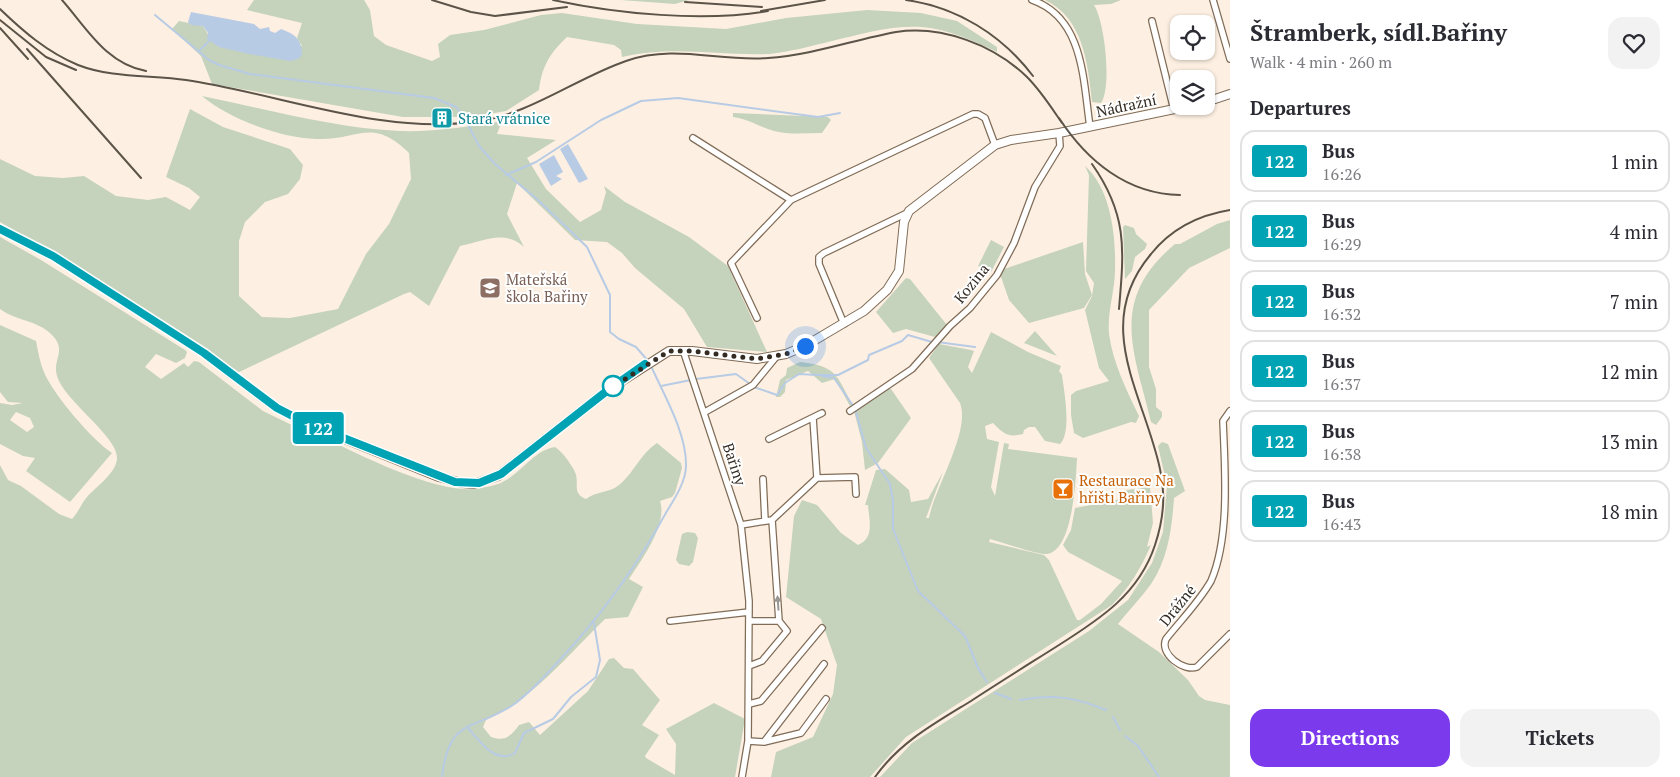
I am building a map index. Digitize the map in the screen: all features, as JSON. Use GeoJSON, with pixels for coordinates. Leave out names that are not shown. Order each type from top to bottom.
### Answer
{"type":"FeatureCollection","features":[{"type":"Feature","properties":{"kind":"main road"},"geometry":{"type":"LineString","coordinates":[[1215,99],[1230,94]]}},
{"type":"Feature","properties":{"kind":"main road","name":"Nádražní"},"geometry":{"type":"LineString","coordinates":[[1059,133],[1170,111]]}},
{"type":"Feature","properties":{"kind":"main road"},"geometry":{"type":"LineString","coordinates":[[0,229],[53,256],[204,353],[277,408],[308,424],[455,482],[479,483],[501,474],[608,390],[649,362],[669,351],[684,350],[757,359],[801,349],[844,324],[877,300],[895,279],[901,263],[907,213],[995,145],[1011,140],[1059,133]]}},
{"type":"Feature","properties":{"kind":"street"},"geometry":{"type":"LineString","coordinates":[[1032,0],[1045,5],[1058,16],[1074,36],[1090,127]]}},
{"type":"Feature","properties":{"kind":"street"},"geometry":{"type":"LineString","coordinates":[[1214,0],[1230,59]]}},
{"type":"Feature","properties":{"kind":"street"},"geometry":{"type":"LineString","coordinates":[[1152,22],[1170,94]]}},
{"type":"Feature","properties":{"kind":"street"},"geometry":{"type":"LineString","coordinates":[[757,318],[731,263],[791,200],[973,114],[978,114],[985,118],[995,145]]}},
{"type":"Feature","properties":{"kind":"street","name":"Kozina"},"geometry":{"type":"LineString","coordinates":[[850,411],[912,368],[950,326],[970,308],[997,275],[1014,243],[1035,187],[1060,146],[1059,133]]}},
{"type":"Feature","properties":{"kind":"street"},"geometry":{"type":"LineString","coordinates":[[693,138],[791,200]]}},
{"type":"Feature","properties":{"kind":"street"},"geometry":{"type":"LineString","coordinates":[[844,324],[819,264],[819,257],[907,213]]}},
{"type":"Feature","properties":{"kind":"street","name":"Bařiny"},"geometry":{"type":"LineString","coordinates":[[684,350],[741,525],[749,612],[748,741],[742,777]]}},
{"type":"Feature","properties":{"kind":"street"},"geometry":{"type":"LineString","coordinates":[[705,412],[753,385],[776,356]]}},
{"type":"Feature","properties":{"kind":"street","name":"Drážné"},"geometry":{"type":"LineString","coordinates":[[1230,411],[1223,421],[1228,494],[1224,540],[1215,572],[1201,596],[1166,639],[1164,646],[1167,652],[1182,666],[1193,668],[1230,634]]}},
{"type":"Feature","properties":{"kind":"street"},"geometry":{"type":"LineString","coordinates":[[769,439],[822,413]]}},
{"type":"Feature","properties":{"kind":"street"},"geometry":{"type":"LineString","coordinates":[[813,418],[817,478]]}},
{"type":"Feature","properties":{"kind":"street"},"geometry":{"type":"LineString","coordinates":[[741,525],[772,520],[817,478],[855,477],[856,494]]}},
{"type":"Feature","properties":{"kind":"street","name":"Bařiny"},"geometry":{"type":"LineString","coordinates":[[763,479],[765,522]]}},
{"type":"Feature","properties":{"kind":"street"},"geometry":{"type":"LineString","coordinates":[[749,666],[762,661],[786,631],[779,621],[772,520]]}},
{"type":"Feature","properties":{"kind":"street"},"geometry":{"type":"LineString","coordinates":[[670,621],[749,612]]}},
{"type":"Feature","properties":{"kind":"street"},"geometry":{"type":"LineString","coordinates":[[749,621],[779,621]]}},
{"type":"Feature","properties":{"kind":"street"},"geometry":{"type":"LineString","coordinates":[[748,704],[761,701],[822,628]]}},
{"type":"Feature","properties":{"kind":"street"},"geometry":{"type":"LineString","coordinates":[[764,742],[824,664]]}},
{"type":"Feature","properties":{"kind":"street"},"geometry":{"type":"LineString","coordinates":[[748,741],[764,742],[800,732],[826,698]]}},
{"type":"Feature","properties":{"kind":"green space"},"geometry":{"type":"Polygon","coordinates":[[[254,0],[364,0],[370,10],[374,36],[386,45],[432,61],[440,57],[438,44],[450,35],[484,30],[541,15],[562,13],[637,24],[726,29],[786,18],[867,10],[921,13],[957,21],[997,47],[997,52],[951,33],[922,27],[899,27],[769,54],[678,51],[622,57],[621,50],[614,45],[567,37],[548,60],[542,74],[539,90],[506,111],[472,117],[403,117],[212,84],[201,56],[172,29],[179,21],[203,26],[212,41],[219,47],[302,46],[297,38],[302,23],[247,10],[254,0]]]}},
{"type":"Feature","properties":{"kind":"green space"},"geometry":{"type":"Polygon","coordinates":[[[621,0],[689,0],[675,4],[621,0]]]}},
{"type":"Feature","properties":{"kind":"green space"},"geometry":{"type":"Polygon","coordinates":[[[1045,0],[1121,0],[1111,4],[1094,5],[1101,25],[1106,55],[1106,84],[1101,103],[1092,102],[1085,57],[1076,30],[1058,8],[1045,0]]]}},
{"type":"Feature","properties":{"kind":"green space"},"geometry":{"type":"Polygon","coordinates":[[[202,96],[325,122],[375,129],[425,131],[502,121],[497,134],[556,140],[527,158],[546,189],[580,222],[601,210],[606,192],[604,186],[625,202],[689,237],[728,266],[767,352],[707,347],[684,309],[635,268],[622,253],[607,242],[575,240],[517,183],[507,214],[524,247],[501,237],[460,246],[429,306],[410,292],[404,294],[237,373],[200,347],[0,222],[0,159],[35,176],[63,178],[84,176],[116,196],[148,200],[166,197],[190,210],[200,197],[189,188],[166,177],[190,109],[223,127],[290,149],[303,165],[300,179],[288,194],[265,202],[245,222],[239,241],[239,296],[262,317],[290,318],[338,309],[366,254],[389,224],[411,179],[409,153],[384,135],[374,133],[331,139],[316,139],[302,138],[272,131],[226,112],[202,96]]]}},
{"type":"Feature","properties":{"kind":"green space"},"geometry":{"type":"Polygon","coordinates":[[[733,113],[828,117],[831,120],[822,133],[798,134],[774,131],[744,119],[733,117],[733,113]]]}},
{"type":"Feature","properties":{"kind":"green space"},"geometry":{"type":"Polygon","coordinates":[[[1085,166],[1101,187],[1110,214],[1113,228],[1115,270],[1109,334],[1117,366],[1139,416],[1136,423],[1131,422],[1083,438],[1074,433],[1071,415],[1071,395],[1076,391],[1109,381],[1099,368],[1085,310],[1092,296],[1094,283],[1086,271],[1089,175],[1085,166]]]}},
{"type":"Feature","properties":{"kind":"green space"},"geometry":{"type":"Polygon","coordinates":[[[1230,220],[1230,248],[1189,268],[1149,310],[1149,367],[1156,389],[1156,407],[1162,412],[1162,417],[1156,425],[1151,422],[1133,349],[1133,306],[1141,285],[1154,265],[1175,244],[1180,244],[1217,224],[1230,220]]]}},
{"type":"Feature","properties":{"kind":"green space"},"geometry":{"type":"Polygon","coordinates":[[[1125,225],[1134,228],[1136,234],[1147,244],[1145,249],[1135,257],[1132,271],[1125,279],[1123,227],[1125,225]]]}},
{"type":"Feature","properties":{"kind":"green space"},"geometry":{"type":"Polygon","coordinates":[[[0,237],[41,260],[185,350],[187,352],[185,358],[176,363],[156,354],[145,367],[161,379],[184,363],[188,367],[194,361],[199,362],[263,411],[300,429],[310,431],[365,457],[427,482],[464,489],[477,489],[498,484],[513,475],[540,453],[555,447],[571,465],[576,476],[577,491],[581,497],[586,499],[619,485],[651,447],[657,443],[681,463],[682,468],[675,493],[672,497],[660,501],[660,520],[657,531],[647,552],[629,579],[643,587],[628,617],[605,619],[550,675],[520,700],[486,720],[483,727],[491,737],[500,739],[510,735],[519,725],[529,722],[540,735],[588,691],[609,659],[614,658],[624,668],[633,669],[660,700],[642,725],[659,735],[645,756],[646,758],[675,775],[676,744],[666,729],[714,703],[745,719],[735,777],[0,777],[0,465],[8,480],[21,486],[59,514],[72,519],[87,497],[109,475],[117,459],[110,440],[62,386],[56,370],[59,350],[56,340],[45,329],[0,309],[0,237]]]}},
{"type":"Feature","properties":{"kind":"green space"},"geometry":{"type":"Polygon","coordinates":[[[991,240],[1004,247],[991,272],[978,266],[991,240]]]}},
{"type":"Feature","properties":{"kind":"green space"},"geometry":{"type":"Polygon","coordinates":[[[1083,242],[1085,274],[1092,295],[1084,308],[1029,323],[1009,300],[1000,274],[1004,269],[1083,242]]]}},
{"type":"Feature","properties":{"kind":"green space"},"geometry":{"type":"Polygon","coordinates":[[[906,278],[910,279],[947,325],[935,337],[906,329],[893,333],[876,312],[906,278]]]}},
{"type":"Feature","properties":{"kind":"green space"},"geometry":{"type":"Polygon","coordinates":[[[0,325],[36,341],[43,368],[55,392],[84,428],[112,453],[70,502],[26,471],[35,458],[23,456],[0,444],[0,403],[12,405],[23,403],[8,402],[0,392],[0,325]],[[16,412],[10,420],[27,432],[34,427],[30,418],[16,412]]]}},
{"type":"Feature","properties":{"kind":"green space"},"geometry":{"type":"Polygon","coordinates":[[[1035,331],[1057,356],[1024,343],[1035,331]]]}},
{"type":"Feature","properties":{"kind":"green space"},"geometry":{"type":"Polygon","coordinates":[[[991,332],[1028,352],[1061,366],[1059,371],[1062,375],[1066,411],[1066,430],[1060,444],[1045,441],[1035,427],[1029,427],[1024,430],[1023,434],[1009,435],[993,423],[985,426],[987,439],[999,442],[991,487],[995,496],[1004,443],[1009,444],[1008,449],[1077,458],[1076,481],[1068,528],[1063,541],[1056,550],[1042,554],[990,539],[989,542],[1044,555],[1049,560],[1077,620],[1080,620],[1101,604],[1122,581],[1068,552],[1063,545],[1071,530],[1075,508],[1117,500],[1127,490],[1150,487],[1153,523],[1147,547],[1151,545],[1143,562],[1130,584],[1112,605],[906,737],[870,777],[771,777],[776,752],[813,737],[833,694],[837,665],[821,619],[786,597],[794,516],[802,500],[817,505],[841,533],[858,545],[867,538],[869,533],[868,505],[865,505],[876,470],[885,469],[909,490],[911,502],[928,499],[943,472],[926,518],[929,518],[956,444],[962,415],[960,403],[929,358],[939,344],[974,351],[968,367],[972,373],[991,332]]]}},
{"type":"Feature","properties":{"kind":"green space"},"geometry":{"type":"Polygon","coordinates":[[[800,362],[821,366],[834,373],[852,404],[850,406],[835,379],[822,383],[808,371],[786,380],[785,392],[780,397],[776,397],[780,380],[786,375],[787,368],[800,362]]]}},
{"type":"Feature","properties":{"kind":"green space"},"geometry":{"type":"Polygon","coordinates":[[[888,388],[891,389],[911,418],[878,463],[865,470],[862,442],[854,411],[888,388]]]}},
{"type":"Feature","properties":{"kind":"green space"},"geometry":{"type":"Polygon","coordinates":[[[1162,442],[1168,444],[1185,491],[1174,498],[1168,543],[1157,574],[1118,624],[1159,652],[1188,680],[1199,696],[1205,700],[1230,705],[1230,777],[880,777],[912,743],[1089,631],[1128,600],[1152,563],[1163,532],[1167,485],[1158,446],[1162,442]]]}},
{"type":"Feature","properties":{"kind":"green space"},"geometry":{"type":"Polygon","coordinates":[[[687,532],[695,533],[698,538],[693,562],[689,566],[679,564],[676,560],[682,534],[687,532]]]}},
{"type":"Feature","properties":{"kind":"water"},"geometry":{"type":"Polygon","coordinates":[[[191,12],[254,24],[260,29],[269,27],[270,31],[275,33],[281,29],[297,38],[301,45],[302,55],[298,59],[290,61],[219,47],[207,39],[208,33],[203,26],[191,25],[188,22],[191,12]]]}},
{"type":"Feature","properties":{"kind":"water"},"geometry":{"type":"Polygon","coordinates":[[[568,144],[588,179],[579,183],[560,149],[568,144]]]}},
{"type":"Feature","properties":{"kind":"water"},"geometry":{"type":"Polygon","coordinates":[[[554,155],[563,172],[556,176],[562,179],[551,186],[539,164],[554,155]]]}},
{"type":"Feature","properties":{"kind":"waterway"},"geometry":{"type":"LineString","coordinates":[[155,15],[209,60],[219,65],[250,74],[434,98],[456,107],[464,117],[479,146],[495,164],[538,200],[587,247],[610,295],[610,332],[619,339],[636,347],[649,362]]}},
{"type":"Feature","properties":{"kind":"waterway"},"geometry":{"type":"LineString","coordinates":[[199,51],[209,41]]}},
{"type":"Feature","properties":{"kind":"waterway"},"geometry":{"type":"LineString","coordinates":[[506,175],[536,162],[601,120],[641,101],[678,98],[818,117],[840,113]]}},
{"type":"Feature","properties":{"kind":"waterway"},"geometry":{"type":"LineString","coordinates":[[816,375],[838,375],[868,360],[869,355],[902,341],[908,335],[932,342]]}},
{"type":"Feature","properties":{"kind":"waterway"},"geometry":{"type":"LineString","coordinates":[[937,342],[975,347]]}},
{"type":"Feature","properties":{"kind":"waterway"},"geometry":{"type":"LineString","coordinates":[[442,777],[445,758],[450,744],[456,735],[519,701],[541,680],[588,628],[630,571],[680,489],[686,472],[683,441],[674,415],[651,366]]}},
{"type":"Feature","properties":{"kind":"waterway"},"geometry":{"type":"LineString","coordinates":[[661,386],[736,374],[750,384]]}},
{"type":"Feature","properties":{"kind":"waterway"},"geometry":{"type":"LineString","coordinates":[[754,387],[777,395],[785,383],[799,374],[817,375]]}},
{"type":"Feature","properties":{"kind":"waterway"},"geometry":{"type":"LineString","coordinates":[[822,376],[834,378],[854,407]]}},
{"type":"Feature","properties":{"kind":"waterway"},"geometry":{"type":"LineString","coordinates":[[855,409],[866,448],[890,484],[893,501],[893,529],[918,591],[965,636],[978,668],[987,682]]}},
{"type":"Feature","properties":{"kind":"waterway"},"geometry":{"type":"LineString","coordinates":[[467,727],[494,754],[508,756],[515,753],[524,733],[553,719],[571,697],[596,677],[600,660],[594,623]]}},
{"type":"Feature","properties":{"kind":"waterway"},"geometry":{"type":"LineString","coordinates":[[995,693],[1011,699]]}},
{"type":"Feature","properties":{"kind":"waterway"},"geometry":{"type":"LineString","coordinates":[[1020,700],[1043,697],[1064,698],[1084,702],[1106,710]]}},
{"type":"Feature","properties":{"kind":"waterway"},"geometry":{"type":"LineString","coordinates":[[1113,717],[1120,730]]}},
{"type":"Feature","properties":{"kind":"waterway"},"geometry":{"type":"LineString","coordinates":[[1125,736],[1138,746],[1159,777]]}},
{"type":"Feature","properties":{"kind":"railway"},"geometry":{"type":"LineString","coordinates":[[62,0],[108,53],[119,61],[146,71]]}},
{"type":"Feature","properties":{"kind":"railway"},"geometry":{"type":"LineString","coordinates":[[432,0],[471,12],[495,16],[567,7]]}},
{"type":"Feature","properties":{"kind":"railway"},"geometry":{"type":"LineString","coordinates":[[553,0],[632,13],[660,15],[716,16],[768,11]]}},
{"type":"Feature","properties":{"kind":"railway"},"geometry":{"type":"LineString","coordinates":[[761,11],[825,0]]}},
{"type":"Feature","properties":{"kind":"railway"},"geometry":{"type":"LineString","coordinates":[[906,0],[943,9],[977,25],[1007,48],[1033,76]]}},
{"type":"Feature","properties":{"kind":"railway"},"geometry":{"type":"LineString","coordinates":[[685,2],[762,7]]}},
{"type":"Feature","properties":{"kind":"railway"},"geometry":{"type":"LineString","coordinates":[[0,9],[46,48],[67,60],[91,69],[117,74],[173,78],[221,86],[365,118],[437,124],[473,122],[513,112],[532,105],[607,69],[644,56],[680,54],[750,59],[768,58],[816,51],[896,32],[931,32],[966,40],[999,55],[1027,77],[1046,99],[1062,123]]}},
{"type":"Feature","properties":{"kind":"railway"},"geometry":{"type":"LineString","coordinates":[[0,20],[46,57],[76,70]]}},
{"type":"Feature","properties":{"kind":"railway"},"geometry":{"type":"LineString","coordinates":[[0,28],[28,59]]}},
{"type":"Feature","properties":{"kind":"railway"},"geometry":{"type":"LineString","coordinates":[[27,49],[141,178]]}},
{"type":"Feature","properties":{"kind":"railway"},"geometry":{"type":"LineString","coordinates":[[1059,118],[1082,148],[1110,172],[1126,182],[1143,189],[1180,195]]}},
{"type":"Feature","properties":{"kind":"railway"},"geometry":{"type":"LineString","coordinates":[[1092,164],[1104,182],[1118,217],[1122,251],[1119,309]]}},
{"type":"Feature","properties":{"kind":"railway"},"geometry":{"type":"LineString","coordinates":[[875,777],[895,753],[907,743],[944,717],[1089,625],[1116,604],[1139,578],[1148,562],[1158,536],[1162,517],[1163,488],[1153,441],[1134,387],[1127,360],[1123,333],[1125,307],[1134,281],[1151,254],[1167,237],[1186,224],[1207,215],[1230,210]]}},
{"type":"Feature","properties":{"kind":"bus line","name":"122"},"geometry":{"type":"LineString","coordinates":[[0,229],[53,256],[204,353],[277,408],[308,424],[439,478],[455,482],[474,484],[501,474],[608,390],[645,364]]}},
{"type":"Feature","properties":{"kind":"place","name":"Stará vrátnice"},"geometry":{"type":"Point","coordinates":[442,118]}},
{"type":"Feature","properties":{"kind":"place","name":"Mateřská škola Bařiny"},"geometry":{"type":"Point","coordinates":[490,288]}},
{"type":"Feature","properties":{"kind":"place","name":"Restaurace Na hřišti Bařiny"},"geometry":{"type":"Point","coordinates":[1063,489]}},
{"type":"Feature","properties":{"kind":"route"},"geometry":{"type":"LineString","coordinates":[[613,386],[608,390],[652,360],[669,351],[684,350],[757,359],[786,354],[805,346]]}}]}
